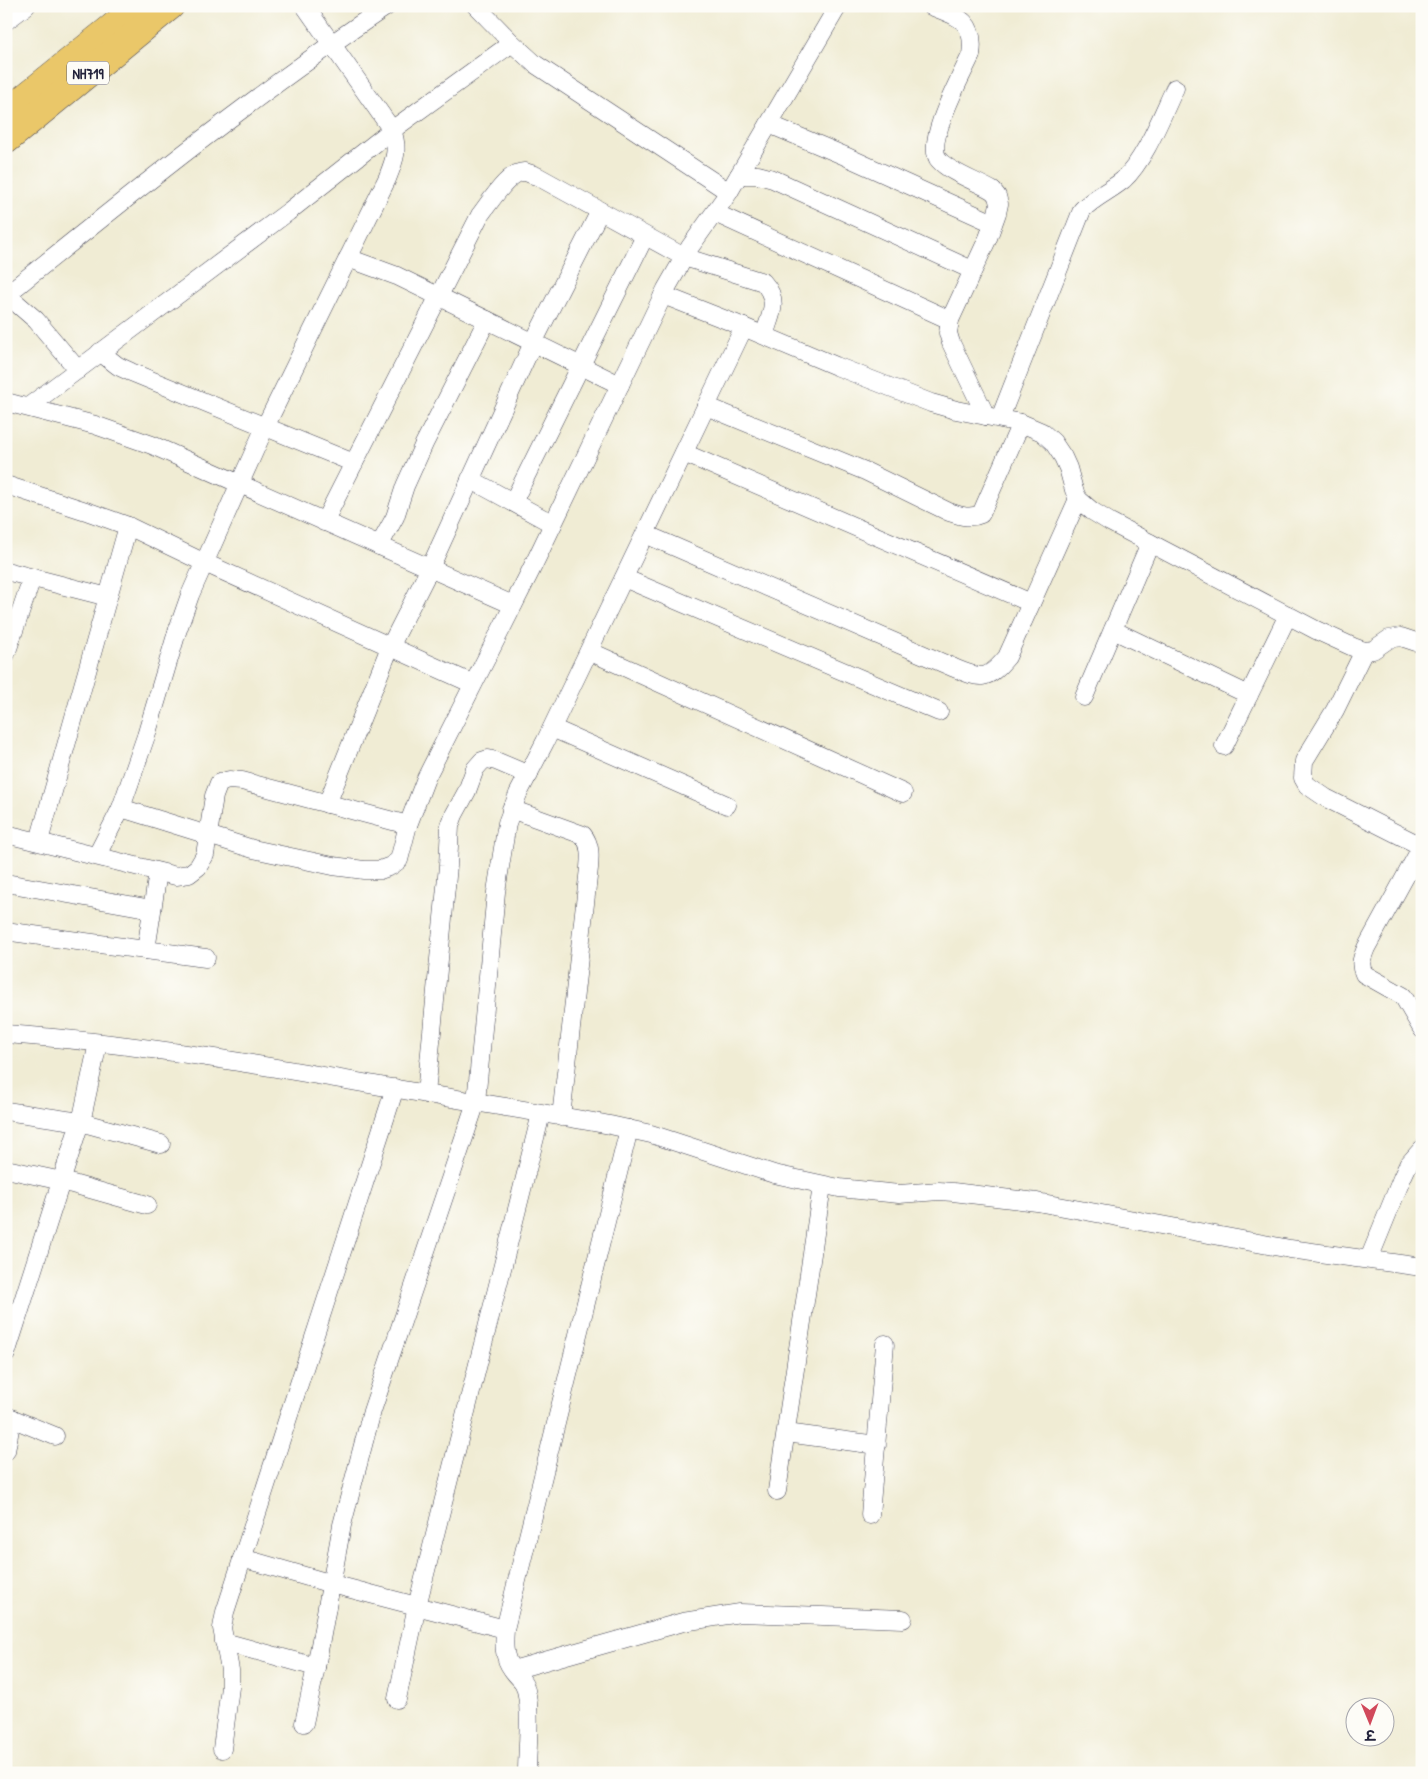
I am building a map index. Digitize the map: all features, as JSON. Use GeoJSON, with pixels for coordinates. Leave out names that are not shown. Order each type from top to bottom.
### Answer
{"type":"FeatureCollection","features":[{"type":"Feature","properties":{"kind":"highway","name":"NH719"},"geometry":{"type":"LineString","coordinates":[[6,113],[139,6]]}},
{"type":"Feature","properties":{"kind":"highway","name":"NH719"},"geometry":{"type":"LineString","coordinates":[[6,140],[170,6]]}},
{"type":"Feature","properties":{"kind":"street"},"geometry":{"type":"LineString","coordinates":[[6,21],[26,6]]}},
{"type":"Feature","properties":{"kind":"street"},"geometry":{"type":"LineString","coordinates":[[97,855],[121,808],[146,736],[184,610],[264,427],[348,258],[394,162],[397,150],[392,130],[305,6]]}},
{"type":"Feature","properties":{"kind":"street"},"geometry":{"type":"LineString","coordinates":[[78,370],[36,320],[7,295],[154,176],[330,44],[387,6]]}},
{"type":"Feature","properties":{"kind":"street"},"geometry":{"type":"LineString","coordinates":[[476,6],[512,43],[554,78],[601,106],[729,192]]}},
{"type":"Feature","properties":{"kind":"street"},"geometry":{"type":"LineString","coordinates":[[121,808],[253,849],[324,864],[364,870],[380,870],[391,866],[399,860],[408,825],[426,778],[553,524],[663,295],[684,257],[729,192],[838,6]]}},
{"type":"Feature","properties":{"kind":"street"},"geometry":{"type":"LineString","coordinates":[[931,6],[962,19],[968,26],[972,46],[971,55],[940,122],[934,152],[938,159],[948,167],[984,185],[997,196],[999,204],[993,223],[950,320],[948,333],[951,343],[993,417]]}},
{"type":"Feature","properties":{"kind":"street"},"geometry":{"type":"LineString","coordinates":[[28,407],[288,212],[392,130],[512,43]]}},
{"type":"Feature","properties":{"kind":"street"},"geometry":{"type":"LineString","coordinates":[[993,417],[1082,210],[1091,201],[1123,180],[1134,167],[1144,152],[1175,88]]}},
{"type":"Feature","properties":{"kind":"street"},"geometry":{"type":"LineString","coordinates":[[769,124],[993,223]]}},
{"type":"Feature","properties":{"kind":"street"},"geometry":{"type":"LineString","coordinates":[[324,522],[480,215],[499,190],[514,175],[524,172],[536,176],[684,257],[763,282],[770,290],[774,306],[764,335]]}},
{"type":"Feature","properties":{"kind":"street"},"geometry":{"type":"LineString","coordinates":[[739,175],[758,175],[773,179],[972,270]]}},
{"type":"Feature","properties":{"kind":"street"},"geometry":{"type":"LineString","coordinates":[[327,804],[390,646],[430,568],[533,343],[600,211]]}},
{"type":"Feature","properties":{"kind":"street"},"geometry":{"type":"LineString","coordinates":[[715,213],[950,320]]}},
{"type":"Feature","properties":{"kind":"street"},"geometry":{"type":"LineString","coordinates":[[513,502],[645,236]]}},
{"type":"Feature","properties":{"kind":"street"},"geometry":{"type":"LineString","coordinates":[[348,258],[398,276],[620,385]]}},
{"type":"Feature","properties":{"kind":"street"},"geometry":{"type":"LineString","coordinates":[[663,295],[845,370],[931,403],[1021,423],[1042,432],[1053,442],[1063,457],[1078,499],[1092,511],[1334,639],[1364,651],[1373,650],[1389,638],[1401,637],[1422,644]]}},
{"type":"Feature","properties":{"kind":"street"},"geometry":{"type":"LineString","coordinates":[[379,546],[395,517],[408,479],[424,444],[487,320]]}},
{"type":"Feature","properties":{"kind":"street"},"geometry":{"type":"LineString","coordinates":[[304,1723],[344,1516],[372,1411],[476,1102],[500,864],[511,808],[552,728],[744,327]]}},
{"type":"Feature","properties":{"kind":"street"},"geometry":{"type":"LineString","coordinates":[[100,352],[118,366],[131,372],[354,464]]}},
{"type":"Feature","properties":{"kind":"street"},"geometry":{"type":"LineString","coordinates":[[7,403],[28,407],[128,436],[513,605]]}},
{"type":"Feature","properties":{"kind":"street"},"geometry":{"type":"LineString","coordinates":[[706,406],[865,472],[950,512],[969,517],[981,514],[1021,423]]}},
{"type":"Feature","properties":{"kind":"street"},"geometry":{"type":"LineString","coordinates":[[684,453],[1031,604]]}},
{"type":"Feature","properties":{"kind":"street"},"geometry":{"type":"LineString","coordinates":[[470,479],[553,524]]}},
{"type":"Feature","properties":{"kind":"street"},"geometry":{"type":"LineString","coordinates":[[6,485],[128,526],[205,563],[473,684]]}},
{"type":"Feature","properties":{"kind":"street"},"geometry":{"type":"LineString","coordinates":[[645,534],[978,677],[990,675],[1007,657],[1078,499]]}},
{"type":"Feature","properties":{"kind":"street"},"geometry":{"type":"LineString","coordinates":[[39,841],[128,526]]}},
{"type":"Feature","properties":{"kind":"street"},"geometry":{"type":"LineString","coordinates":[[1084,697],[1150,543]]}},
{"type":"Feature","properties":{"kind":"street"},"geometry":{"type":"LineString","coordinates":[[6,571],[108,597]]}},
{"type":"Feature","properties":{"kind":"street"},"geometry":{"type":"LineString","coordinates":[[6,654],[32,578]]}},
{"type":"Feature","properties":{"kind":"street"},"geometry":{"type":"LineString","coordinates":[[624,578],[939,712]]}},
{"type":"Feature","properties":{"kind":"street"},"geometry":{"type":"LineString","coordinates":[[1224,746],[1288,615]]}},
{"type":"Feature","properties":{"kind":"street"},"geometry":{"type":"LineString","coordinates":[[1113,630],[1249,695]]}},
{"type":"Feature","properties":{"kind":"street"},"geometry":{"type":"LineString","coordinates":[[589,651],[903,793]]}},
{"type":"Feature","properties":{"kind":"street"},"geometry":{"type":"LineString","coordinates":[[1364,651],[1335,710],[1304,761],[1303,778],[1307,785],[1326,798],[1422,846],[1361,961],[1364,974],[1403,996],[1422,1029]]}},
{"type":"Feature","properties":{"kind":"street"},"geometry":{"type":"LineString","coordinates":[[552,728],[727,805]]}},
{"type":"Feature","properties":{"kind":"street"},"geometry":{"type":"LineString","coordinates":[[426,1094],[448,866],[450,826],[468,791],[475,770],[482,761],[488,759],[496,760],[529,775]]}},
{"type":"Feature","properties":{"kind":"street"},"geometry":{"type":"LineString","coordinates":[[6,834],[176,876],[189,874],[198,867],[205,855],[214,796],[219,783],[230,780],[242,781],[408,825]]}},
{"type":"Feature","properties":{"kind":"street"},"geometry":{"type":"LineString","coordinates":[[511,808],[582,835],[590,848],[561,1117]]}},
{"type":"Feature","properties":{"kind":"street"},"geometry":{"type":"LineString","coordinates":[[146,950],[158,872]]}},
{"type":"Feature","properties":{"kind":"street"},"geometry":{"type":"LineString","coordinates":[[6,883],[152,910]]}},
{"type":"Feature","properties":{"kind":"street"},"geometry":{"type":"LineString","coordinates":[[6,931],[206,958]]}},
{"type":"Feature","properties":{"kind":"street"},"geometry":{"type":"LineString","coordinates":[[6,1034],[98,1043],[284,1069],[629,1129],[651,1134],[753,1168],[822,1186],[880,1193],[953,1192],[1037,1202],[1290,1249],[1422,1267]]}},
{"type":"Feature","properties":{"kind":"street"},"geometry":{"type":"LineString","coordinates":[[6,1354],[80,1122],[98,1043]]}},
{"type":"Feature","properties":{"kind":"street"},"geometry":{"type":"LineString","coordinates":[[222,1749],[230,1678],[229,1658],[222,1628],[225,1612],[395,1088]]}},
{"type":"Feature","properties":{"kind":"street"},"geometry":{"type":"LineString","coordinates":[[6,1110],[80,1122],[161,1144]]}},
{"type":"Feature","properties":{"kind":"street"},"geometry":{"type":"LineString","coordinates":[[397,1699],[417,1606],[541,1114]]}},
{"type":"Feature","properties":{"kind":"street"},"geometry":{"type":"LineString","coordinates":[[527,1773],[528,1698],[524,1681],[507,1661],[503,1645],[505,1629],[629,1129]]}},
{"type":"Feature","properties":{"kind":"street"},"geometry":{"type":"LineString","coordinates":[[1369,1259],[1408,1164],[1422,1148]]}},
{"type":"Feature","properties":{"kind":"street"},"geometry":{"type":"LineString","coordinates":[[6,1170],[62,1181],[147,1205]]}},
{"type":"Feature","properties":{"kind":"street"},"geometry":{"type":"LineString","coordinates":[[778,1492],[822,1186]]}},
{"type":"Feature","properties":{"kind":"street"},"geometry":{"type":"LineString","coordinates":[[870,1515],[885,1344]]}},
{"type":"Feature","properties":{"kind":"street"},"geometry":{"type":"LineString","coordinates":[[6,1451],[9,1418],[55,1436]]}},
{"type":"Feature","properties":{"kind":"street"},"geometry":{"type":"LineString","coordinates":[[786,1433],[876,1445]]}},
{"type":"Feature","properties":{"kind":"street"},"geometry":{"type":"LineString","coordinates":[[242,1558],[332,1584],[505,1629]]}},
{"type":"Feature","properties":{"kind":"street"},"geometry":{"type":"LineString","coordinates":[[513,1670],[683,1622],[719,1615],[740,1613],[903,1619]]}},
{"type":"Feature","properties":{"kind":"street"},"geometry":{"type":"LineString","coordinates":[[224,1642],[316,1667]]}}]}
